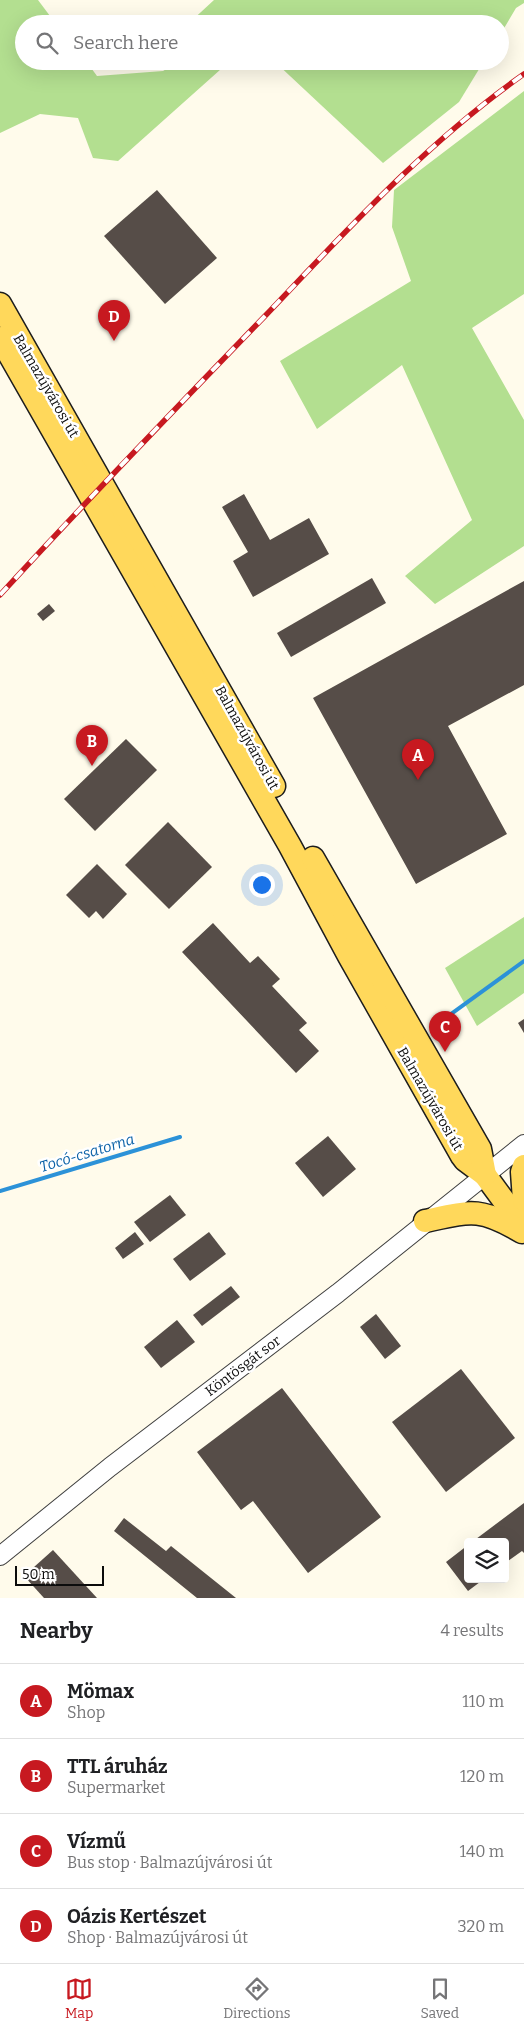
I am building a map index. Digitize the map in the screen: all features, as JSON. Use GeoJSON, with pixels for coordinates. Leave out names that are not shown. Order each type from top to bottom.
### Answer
{"type":"FeatureCollection","features":[{"type":"Feature","properties":{"kind":"main road","name":"Balmazújvárosi út"},"geometry":{"type":"LineString","coordinates":[[0,304],[480,1149],[484,1175]]}},
{"type":"Feature","properties":{"kind":"main road","name":"Balmazújvárosi út"},"geometry":{"type":"LineString","coordinates":[[0,338],[281,830],[348,956],[462,1156],[484,1175],[524,1228]]}},
{"type":"Feature","properties":{"kind":"main road"},"geometry":{"type":"LineString","coordinates":[[524,1166],[522,1172],[524,1200]]}},
{"type":"Feature","properties":{"kind":"main road"},"geometry":{"type":"LineString","coordinates":[[425,1221],[464,1212],[477,1212],[499,1218],[524,1233]]}},
{"type":"Feature","properties":{"kind":"street","name":"Köntösgát sor"},"geometry":{"type":"LineString","coordinates":[[0,1556],[96,1479],[338,1293],[425,1221],[524,1144]]}},
{"type":"Feature","properties":{"kind":"green space"},"geometry":{"type":"Polygon","coordinates":[[[0,0],[38,0],[49,15],[15,15],[15,70],[93,70],[97,76],[165,70],[220,70],[118,161],[93,158],[78,118],[40,114],[0,133],[0,0]]]}},
{"type":"Feature","properties":{"kind":"green space"},"geometry":{"type":"Polygon","coordinates":[[[214,0],[524,0],[524,3],[516,8],[509,20],[509,15],[198,15],[214,0]]]}},
{"type":"Feature","properties":{"kind":"green space"},"geometry":{"type":"Polygon","coordinates":[[[284,70],[479,70],[459,102],[383,163],[284,70]]]}},
{"type":"Feature","properties":{"kind":"green space"},"geometry":{"type":"Polygon","coordinates":[[[524,91],[524,294],[472,328],[524,420],[524,546],[435,604],[405,576],[472,520],[402,365],[317,429],[280,361],[411,281],[392,227],[394,190],[524,91]]]}},
{"type":"Feature","properties":{"kind":"green space"},"geometry":{"type":"Polygon","coordinates":[[[524,917],[524,993],[477,1026],[445,968],[524,917]]]}},
{"type":"Feature","properties":{"kind":"building"},"geometry":{"type":"Polygon","coordinates":[[[157,190],[217,258],[165,304],[104,236],[157,190]]]}},
{"type":"Feature","properties":{"kind":"building"},"geometry":{"type":"Polygon","coordinates":[[[244,494],[270,540],[309,518],[329,554],[253,597],[233,561],[248,552],[222,507],[244,494]]]}},
{"type":"Feature","properties":{"kind":"building"},"geometry":{"type":"Polygon","coordinates":[[[372,578],[386,603],[291,657],[277,633],[372,578]]]}},
{"type":"Feature","properties":{"kind":"building"},"geometry":{"type":"Polygon","coordinates":[[[524,581],[524,685],[448,726],[507,834],[416,884],[313,698],[524,581]]]}},
{"type":"Feature","properties":{"kind":"building"},"geometry":{"type":"Polygon","coordinates":[[[49,604],[55,611],[43,621],[37,614],[49,604]]]}},
{"type":"Feature","properties":{"kind":"building"},"geometry":{"type":"Polygon","coordinates":[[[126,739],[157,770],[95,831],[64,799],[126,739]]]}},
{"type":"Feature","properties":{"kind":"building"},"geometry":{"type":"Polygon","coordinates":[[[168,822],[212,867],[169,909],[125,865],[168,822]]]}},
{"type":"Feature","properties":{"kind":"building"},"geometry":{"type":"Polygon","coordinates":[[[97,864],[127,894],[103,919],[96,911],[89,918],[66,895],[97,864]]]}},
{"type":"Feature","properties":{"kind":"building"},"geometry":{"type":"Polygon","coordinates":[[[213,923],[250,963],[258,956],[280,979],[272,986],[307,1023],[299,1030],[319,1051],[296,1073],[182,952],[213,923]]]}},
{"type":"Feature","properties":{"kind":"building"},"geometry":{"type":"Polygon","coordinates":[[[524,1019],[524,1033],[518,1023],[524,1019]]]}},
{"type":"Feature","properties":{"kind":"building"},"geometry":{"type":"Polygon","coordinates":[[[328,1136],[356,1169],[323,1197],[295,1163],[328,1136]]]}},
{"type":"Feature","properties":{"kind":"building"},"geometry":{"type":"Polygon","coordinates":[[[170,1195],[186,1215],[150,1242],[134,1222],[170,1195]]]}},
{"type":"Feature","properties":{"kind":"building"},"geometry":{"type":"Polygon","coordinates":[[[135,1232],[144,1244],[123,1259],[115,1248],[135,1232]]]}},
{"type":"Feature","properties":{"kind":"building"},"geometry":{"type":"Polygon","coordinates":[[[209,1232],[226,1254],[190,1281],[173,1259],[209,1232]]]}},
{"type":"Feature","properties":{"kind":"building"},"geometry":{"type":"Polygon","coordinates":[[[231,1286],[240,1297],[202,1326],[193,1315],[231,1286]]]}},
{"type":"Feature","properties":{"kind":"building"},"geometry":{"type":"Polygon","coordinates":[[[376,1314],[401,1346],[385,1359],[360,1327],[376,1314]]]}},
{"type":"Feature","properties":{"kind":"building"},"geometry":{"type":"Polygon","coordinates":[[[177,1320],[195,1342],[161,1368],[144,1347],[177,1320]]]}},
{"type":"Feature","properties":{"kind":"building"},"geometry":{"type":"Polygon","coordinates":[[[461,1369],[515,1438],[446,1492],[392,1422],[461,1369]]]}},
{"type":"Feature","properties":{"kind":"building"},"geometry":{"type":"Polygon","coordinates":[[[282,1388],[381,1517],[308,1573],[253,1501],[241,1510],[197,1452],[282,1388]]]}},
{"type":"Feature","properties":{"kind":"building"},"geometry":{"type":"Polygon","coordinates":[[[524,1503],[524,1553],[522,1551],[509,1560],[509,1538],[477,1538],[524,1503]]]}},
{"type":"Feature","properties":{"kind":"building"},"geometry":{"type":"Polygon","coordinates":[[[124,1518],[166,1551],[171,1546],[236,1598],[197,1598],[114,1531],[124,1518]]]}},
{"type":"Feature","properties":{"kind":"building"},"geometry":{"type":"Polygon","coordinates":[[[464,1548],[464,1583],[479,1583],[468,1591],[446,1562],[464,1548]]]}},
{"type":"Feature","properties":{"kind":"building"},"geometry":{"type":"Polygon","coordinates":[[[53,1550],[97,1598],[44,1598],[24,1576],[53,1550]]]}},
{"type":"Feature","properties":{"kind":"waterway"},"geometry":{"type":"LineString","coordinates":[[440,1022],[524,961]]}},
{"type":"Feature","properties":{"kind":"waterway","name":"Tocó-csatorna"},"geometry":{"type":"LineString","coordinates":[[0,1191],[180,1137]]}},
{"type":"Feature","properties":{"kind":"railway"},"geometry":{"type":"LineString","coordinates":[[0,595],[132,454],[388,189],[488,100],[524,74]]}},
{"type":"Feature","properties":{"kind":"place","name":"Oázis Kertészet"},"geometry":{"type":"Point","coordinates":[114,341]}},
{"type":"Feature","properties":{"kind":"place","name":"TTL áruház"},"geometry":{"type":"Point","coordinates":[92,766]}},
{"type":"Feature","properties":{"kind":"place","name":"Mömax"},"geometry":{"type":"Point","coordinates":[418,780]}},
{"type":"Feature","properties":{"kind":"place","name":"Vízmű"},"geometry":{"type":"Point","coordinates":[445,1052]}}]}
